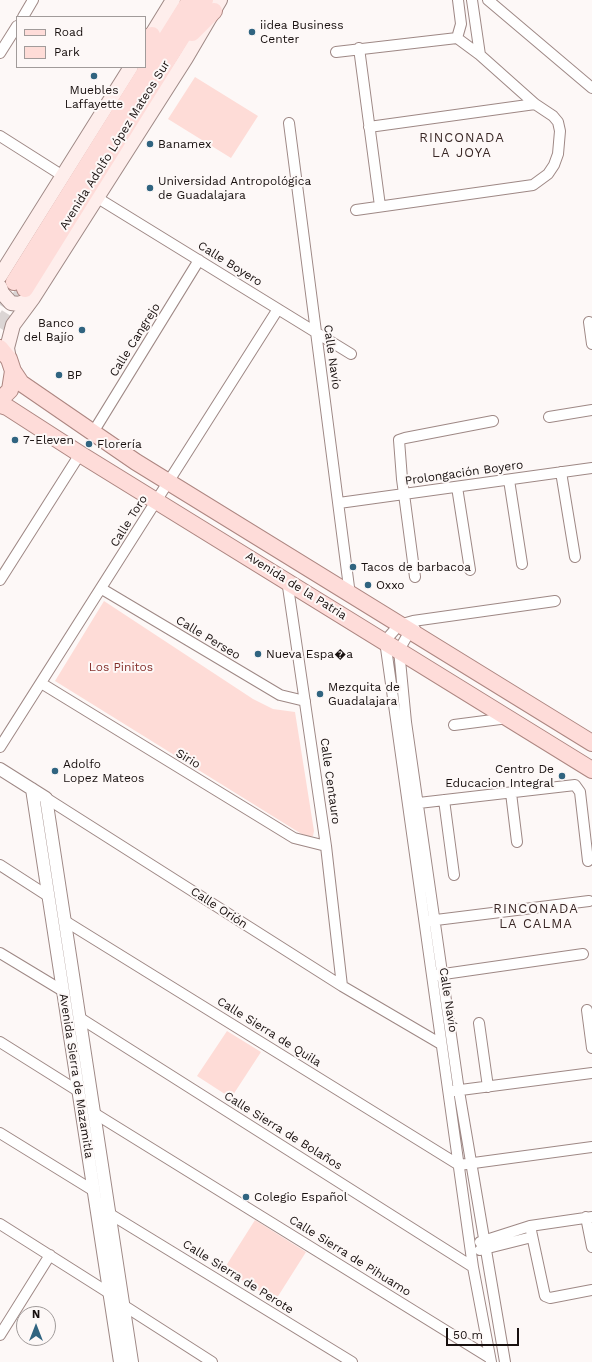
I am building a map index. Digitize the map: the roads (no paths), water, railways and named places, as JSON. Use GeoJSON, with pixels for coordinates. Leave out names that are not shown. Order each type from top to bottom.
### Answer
{"type":"FeatureCollection","features":[{"type":"Feature","properties":{"kind":"main road"},"geometry":{"type":"LineString","coordinates":[[148,40],[173,0]]}},
{"type":"Feature","properties":{"kind":"main road","name":"Avenida Adolfo López Mateos Sur"},"geometry":{"type":"LineString","coordinates":[[10,285],[190,0]]}},
{"type":"Feature","properties":{"kind":"main road"},"geometry":{"type":"LineString","coordinates":[[10,285],[96,197],[186,58],[213,4]]}},
{"type":"Feature","properties":{"kind":"main road","name":"Avenida Adolfo López Mateos Sur"},"geometry":{"type":"LineString","coordinates":[[10,285],[169,57],[213,4]]}},
{"type":"Feature","properties":{"kind":"main road"},"geometry":{"type":"LineString","coordinates":[[0,400],[10,390],[7,348],[14,325],[10,285],[63,176],[130,68]]}},
{"type":"Feature","properties":{"kind":"main road"},"geometry":{"type":"LineString","coordinates":[[125,104],[139,68]]}},
{"type":"Feature","properties":{"kind":"main road","name":"Avenida de la Patria"},"geometry":{"type":"LineString","coordinates":[[7,359],[21,383],[92,434],[350,595],[592,743]]}},
{"type":"Feature","properties":{"kind":"main road","name":"Avenida de la Patria"},"geometry":{"type":"LineString","coordinates":[[0,405],[7,407],[80,454],[287,580],[592,770]]}},
{"type":"Feature","properties":{"kind":"main road"},"geometry":{"type":"LineString","coordinates":[[123,480],[130,480],[136,474],[136,462]]}},
{"type":"Feature","properties":{"kind":"street"},"geometry":{"type":"LineString","coordinates":[[24,16],[33,0]]}},
{"type":"Feature","properties":{"kind":"street"},"geometry":{"type":"LineString","coordinates":[[457,38],[461,24],[458,0]]}},
{"type":"Feature","properties":{"kind":"street"},"geometry":{"type":"LineString","coordinates":[[472,0],[480,55]]}},
{"type":"Feature","properties":{"kind":"street"},"geometry":{"type":"LineString","coordinates":[[488,0],[592,88]]}},
{"type":"Feature","properties":{"kind":"street"},"geometry":{"type":"LineString","coordinates":[[0,53],[16,28]]}},
{"type":"Feature","properties":{"kind":"street"},"geometry":{"type":"LineString","coordinates":[[336,52],[359,48],[457,38],[480,55],[535,104],[552,116],[558,122],[560,135],[558,154],[554,165],[548,174],[533,185],[356,210]]}},
{"type":"Feature","properties":{"kind":"street"},"geometry":{"type":"LineString","coordinates":[[359,48],[380,206]]}},
{"type":"Feature","properties":{"kind":"street"},"geometry":{"type":"LineString","coordinates":[[369,128],[535,104]]}},
{"type":"Feature","properties":{"kind":"street","name":"Calle Navío"},"geometry":{"type":"LineString","coordinates":[[289,123],[350,595]]}},
{"type":"Feature","properties":{"kind":"street"},"geometry":{"type":"LineString","coordinates":[[0,136],[63,176]]}},
{"type":"Feature","properties":{"kind":"street","name":"Calle Boyero"},"geometry":{"type":"LineString","coordinates":[[96,197],[351,354]]}},
{"type":"Feature","properties":{"kind":"street","name":"Calle Cangrejo"},"geometry":{"type":"LineString","coordinates":[[92,434],[200,260]]}},
{"type":"Feature","properties":{"kind":"street","name":"Calle Toro"},"geometry":{"type":"LineString","coordinates":[[0,747],[102,589],[278,309]]}},
{"type":"Feature","properties":{"kind":"street"},"geometry":{"type":"LineString","coordinates":[[589,322],[592,344]]}},
{"type":"Feature","properties":{"kind":"street"},"geometry":{"type":"LineString","coordinates":[[549,417],[592,410]]}},
{"type":"Feature","properties":{"kind":"street"},"geometry":{"type":"LineString","coordinates":[[415,577],[404,495],[399,440],[493,421]]}},
{"type":"Feature","properties":{"kind":"street"},"geometry":{"type":"LineString","coordinates":[[0,580],[80,454]]}},
{"type":"Feature","properties":{"kind":"street","name":"Prolongación Boyero"},"geometry":{"type":"LineString","coordinates":[[339,503],[592,468]]}},
{"type":"Feature","properties":{"kind":"street"},"geometry":{"type":"LineString","coordinates":[[561,472],[574,557]]}},
{"type":"Feature","properties":{"kind":"street"},"geometry":{"type":"LineString","coordinates":[[509,480],[522,564]]}},
{"type":"Feature","properties":{"kind":"street"},"geometry":{"type":"LineString","coordinates":[[457,487],[470,570]]}},
{"type":"Feature","properties":{"kind":"street","name":"Calle Centauro"},"geometry":{"type":"LineString","coordinates":[[287,580],[326,846],[342,986]]}},
{"type":"Feature","properties":{"kind":"street","name":"Calle Perseo"},"geometry":{"type":"LineString","coordinates":[[102,589],[280,695],[305,701]]}},
{"type":"Feature","properties":{"kind":"street"},"geometry":{"type":"LineString","coordinates":[[385,641],[404,628],[425,619],[555,601]]}},
{"type":"Feature","properties":{"kind":"street"},"geometry":{"type":"LineString","coordinates":[[399,650],[404,628]]}},
{"type":"Feature","properties":{"kind":"street","name":"Calle Navío"},"geometry":{"type":"LineString","coordinates":[[385,641],[406,804],[441,1044],[454,1091],[470,1164],[505,1362]]}},
{"type":"Feature","properties":{"kind":"street","name":"Calle Navío"},"geometry":{"type":"LineString","coordinates":[[399,650],[406,722],[443,974],[459,1165],[473,1267],[490,1360]]}},
{"type":"Feature","properties":{"kind":"street","name":"Sirio"},"geometry":{"type":"LineString","coordinates":[[41,684],[294,838],[326,846]]}},
{"type":"Feature","properties":{"kind":"street"},"geometry":{"type":"LineString","coordinates":[[454,725],[508,718]]}},
{"type":"Feature","properties":{"kind":"street","name":"Calle Orión"},"geometry":{"type":"LineString","coordinates":[[0,769],[342,986],[441,1044]]}},
{"type":"Feature","properties":{"kind":"street"},"geometry":{"type":"LineString","coordinates":[[406,804],[575,785],[580,792],[588,861]]}},
{"type":"Feature","properties":{"kind":"street","name":"Avenida Sierra de Mazamitla"},"geometry":{"type":"LineString","coordinates":[[32,790],[48,896],[80,1018],[94,1113],[96,1166],[94,1191],[120,1362]]}},
{"type":"Feature","properties":{"kind":"street"},"geometry":{"type":"LineString","coordinates":[[511,793],[517,842]]}},
{"type":"Feature","properties":{"kind":"street","name":"Avenida Sierra de Mazamitla"},"geometry":{"type":"LineString","coordinates":[[46,798],[65,921],[63,991],[78,1091],[96,1166],[110,1214],[132,1362]]}},
{"type":"Feature","properties":{"kind":"street"},"geometry":{"type":"LineString","coordinates":[[444,800],[454,875]]}},
{"type":"Feature","properties":{"kind":"street"},"geometry":{"type":"LineString","coordinates":[[0,866],[48,896]]}},
{"type":"Feature","properties":{"kind":"street"},"geometry":{"type":"LineString","coordinates":[[424,922],[589,901]]}},
{"type":"Feature","properties":{"kind":"street","name":"Calle Sierra de Quila"},"geometry":{"type":"LineString","coordinates":[[65,921],[459,1165]]}},
{"type":"Feature","properties":{"kind":"street"},"geometry":{"type":"LineString","coordinates":[[0,953],[63,991]]}},
{"type":"Feature","properties":{"kind":"street"},"geometry":{"type":"LineString","coordinates":[[431,976],[583,954]]}},
{"type":"Feature","properties":{"kind":"street"},"geometry":{"type":"LineString","coordinates":[[587,1010],[592,1048]]}},
{"type":"Feature","properties":{"kind":"street","name":"Calle Sierra de Bolaños"},"geometry":{"type":"LineString","coordinates":[[80,1018],[473,1267]]}},
{"type":"Feature","properties":{"kind":"street"},"geometry":{"type":"LineString","coordinates":[[479,1023],[488,1087]]}},
{"type":"Feature","properties":{"kind":"street"},"geometry":{"type":"LineString","coordinates":[[0,1042],[78,1091]]}},
{"type":"Feature","properties":{"kind":"street"},"geometry":{"type":"LineString","coordinates":[[454,1091],[592,1073]]}},
{"type":"Feature","properties":{"kind":"street","name":"Calle Sierra de Pihuamo"},"geometry":{"type":"LineString","coordinates":[[94,1113],[490,1360]]}},
{"type":"Feature","properties":{"kind":"street"},"geometry":{"type":"LineString","coordinates":[[0,1132],[94,1191]]}},
{"type":"Feature","properties":{"kind":"street"},"geometry":{"type":"LineString","coordinates":[[459,1165],[592,1147]]}},
{"type":"Feature","properties":{"kind":"street","name":"Calle Sierra de Perote"},"geometry":{"type":"LineString","coordinates":[[110,1214],[352,1362]]}},
{"type":"Feature","properties":{"kind":"street"},"geometry":{"type":"LineString","coordinates":[[471,1249],[530,1226],[589,1217],[592,1248]]}},
{"type":"Feature","properties":{"kind":"street"},"geometry":{"type":"LineString","coordinates":[[0,1224],[109,1293]]}},
{"type":"Feature","properties":{"kind":"street"},"geometry":{"type":"LineString","coordinates":[[530,1226],[545,1296],[550,1298],[592,1290]]}},
{"type":"Feature","properties":{"kind":"street"},"geometry":{"type":"LineString","coordinates":[[485,1244],[532,1237]]}},
{"type":"Feature","properties":{"kind":"street"},"geometry":{"type":"LineString","coordinates":[[0,1335],[3,1322],[50,1255]]}},
{"type":"Feature","properties":{"kind":"street"},"geometry":{"type":"LineString","coordinates":[[123,1305],[212,1362]]}},
{"type":"Feature","properties":{"kind":"tunnel"},"geometry":{"type":"LineString","coordinates":[[0,305],[14,282]]}},
{"type":"Feature","properties":{"kind":"tunnel"},"geometry":{"type":"LineString","coordinates":[[0,328],[25,289]]}},
{"type":"Feature","properties":{"kind":"place","name":"iidea Business Center"},"geometry":{"type":"Point","coordinates":[252,32]}},
{"type":"Feature","properties":{"kind":"place","name":"Muebles Laffayette"},"geometry":{"type":"Point","coordinates":[94,76]}},
{"type":"Feature","properties":{"kind":"place","name":"Banamex"},"geometry":{"type":"Point","coordinates":[150,144]}},
{"type":"Feature","properties":{"kind":"place","name":"Universidad Antropológica de Guadalajara"},"geometry":{"type":"Point","coordinates":[150,188]}},
{"type":"Feature","properties":{"kind":"place","name":"Banco del Bajío"},"geometry":{"type":"Point","coordinates":[82,330]}},
{"type":"Feature","properties":{"kind":"place","name":"BP"},"geometry":{"type":"Point","coordinates":[59,375]}},
{"type":"Feature","properties":{"kind":"place","name":"7-Eleven"},"geometry":{"type":"Point","coordinates":[15,440]}},
{"type":"Feature","properties":{"kind":"place","name":"Florería"},"geometry":{"type":"Point","coordinates":[89,444]}},
{"type":"Feature","properties":{"kind":"place","name":"Tacos de barbacoa"},"geometry":{"type":"Point","coordinates":[353,567]}},
{"type":"Feature","properties":{"kind":"place","name":"Oxxo"},"geometry":{"type":"Point","coordinates":[368,585]}},
{"type":"Feature","properties":{"kind":"place","name":"Nueva Espa�a"},"geometry":{"type":"Point","coordinates":[258,654]}},
{"type":"Feature","properties":{"kind":"place","name":"Mezquita de Guadalajara"},"geometry":{"type":"Point","coordinates":[320,694]}},
{"type":"Feature","properties":{"kind":"place","name":"Adolfo Lopez Mateos"},"geometry":{"type":"Point","coordinates":[55,771]}},
{"type":"Feature","properties":{"kind":"place","name":"Centro De Educacion Integral"},"geometry":{"type":"Point","coordinates":[562,776]}},
{"type":"Feature","properties":{"kind":"place","name":"Colegio Español"},"geometry":{"type":"Point","coordinates":[246,1197]}},
{"type":"Feature","properties":{"kind":"district","name":"RINCONADA LA JOYA"},"geometry":{"type":"Point","coordinates":[462,146]}},
{"type":"Feature","properties":{"kind":"district","name":"RINCONADA LA CALMA"},"geometry":{"type":"Point","coordinates":[536,916]}},
{"type":"Feature","properties":{"kind":"park label","name":"Los Pinitos"},"geometry":{"type":"Point","coordinates":[121,667]}}]}
